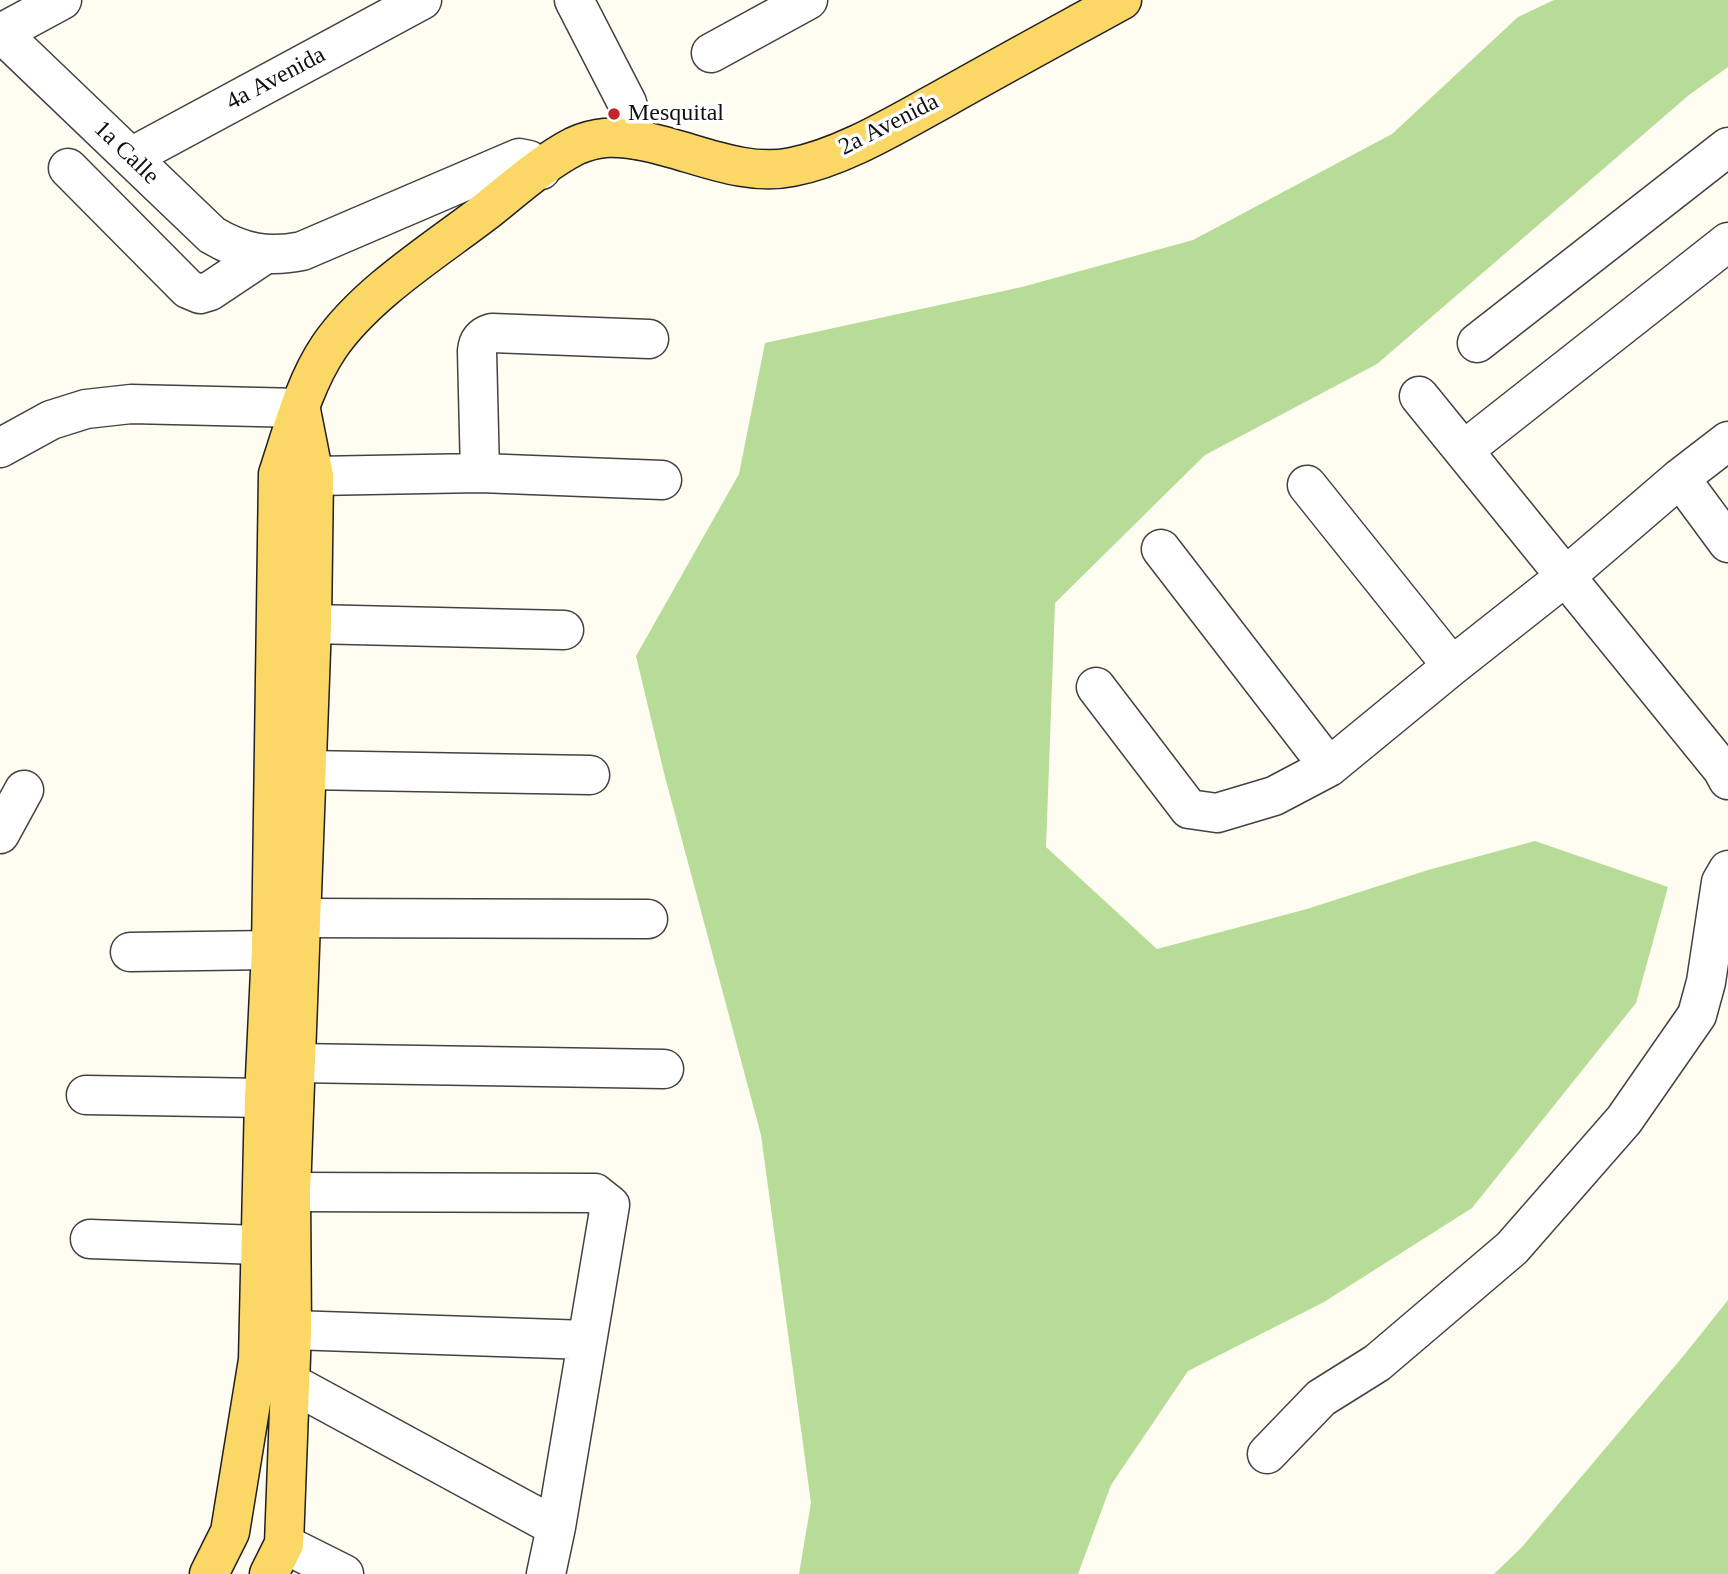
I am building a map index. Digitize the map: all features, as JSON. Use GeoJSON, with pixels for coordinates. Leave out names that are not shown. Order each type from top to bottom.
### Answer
{"type":"FeatureCollection","features":[{"type":"Feature","properties":{"kind":"main road","name":"2a Avenida"},"geometry":{"type":"LineString","coordinates":[[300,408],[317,368],[338,334],[352,318],[394,282],[541,170],[583,143],[607,138],[638,139],[764,170],[779,170],[812,162],[891,127],[1122,0]]}},
{"type":"Feature","properties":{"kind":"main road"},"geometry":{"type":"LineString","coordinates":[[209,1574],[230,1532],[258,1360],[264,1098],[300,408]]}},
{"type":"Feature","properties":{"kind":"main road"},"geometry":{"type":"LineString","coordinates":[[276,1559],[290,1383],[291,1192],[312,624],[296,475]]}},
{"type":"Feature","properties":{"kind":"street"},"geometry":{"type":"LineString","coordinates":[[0,32],[62,0]]}},
{"type":"Feature","properties":{"kind":"street","name":"4a Avenida"},"geometry":{"type":"LineString","coordinates":[[131,158],[422,0]]}},
{"type":"Feature","properties":{"kind":"street"},"geometry":{"type":"LineString","coordinates":[[574,0],[627,103],[638,139]]}},
{"type":"Feature","properties":{"kind":"street"},"geometry":{"type":"LineString","coordinates":[[711,53],[808,0]]}},
{"type":"Feature","properties":{"kind":"street","name":"1a Calle"},"geometry":{"type":"LineString","coordinates":[[0,32],[212,235],[228,245],[264,255]]}},
{"type":"Feature","properties":{"kind":"street"},"geometry":{"type":"LineString","coordinates":[[1477,343],[1728,147]]}},
{"type":"Feature","properties":{"kind":"street"},"geometry":{"type":"LineString","coordinates":[[68,168],[188,289],[200,294],[210,291],[264,255],[283,255],[320,245],[507,162],[519,158],[529,160],[541,170]]}},
{"type":"Feature","properties":{"kind":"street"},"geometry":{"type":"LineString","coordinates":[[1464,450],[1728,242]]}},
{"type":"Feature","properties":{"kind":"street"},"geometry":{"type":"LineString","coordinates":[[480,473],[477,351],[479,340],[484,336],[492,333],[649,338]]}},
{"type":"Feature","properties":{"kind":"street"},"geometry":{"type":"LineString","coordinates":[[1419,396],[1722,769],[1728,780]]}},
{"type":"Feature","properties":{"kind":"street"},"geometry":{"type":"LineString","coordinates":[[0,448],[51,420],[97,408],[131,404],[300,408]]}},
{"type":"Feature","properties":{"kind":"street"},"geometry":{"type":"LineString","coordinates":[[1096,687],[1189,809],[1217,813],[1274,796],[1329,767],[1728,441]]}},
{"type":"Feature","properties":{"kind":"street"},"geometry":{"type":"LineString","coordinates":[[296,475],[480,473],[662,480]]}},
{"type":"Feature","properties":{"kind":"street"},"geometry":{"type":"LineString","coordinates":[[1681,478],[1728,543]]}},
{"type":"Feature","properties":{"kind":"street"},"geometry":{"type":"LineString","coordinates":[[1307,485],[1452,666]]}},
{"type":"Feature","properties":{"kind":"street"},"geometry":{"type":"LineString","coordinates":[[1161,549],[1329,767]]}},
{"type":"Feature","properties":{"kind":"street"},"geometry":{"type":"LineString","coordinates":[[312,624],[564,629]]}},
{"type":"Feature","properties":{"kind":"street"},"geometry":{"type":"LineString","coordinates":[[306,770],[590,775]]}},
{"type":"Feature","properties":{"kind":"street"},"geometry":{"type":"LineString","coordinates":[[0,834],[24,790]]}},
{"type":"Feature","properties":{"kind":"street"},"geometry":{"type":"LineString","coordinates":[[1267,1454],[1321,1398],[1377,1363],[1512,1248],[1624,1120],[1697,1015],[1706,982],[1721,882],[1728,870]]}},
{"type":"Feature","properties":{"kind":"street"},"geometry":{"type":"LineString","coordinates":[[300,918],[648,919]]}},
{"type":"Feature","properties":{"kind":"street"},"geometry":{"type":"LineString","coordinates":[[130,952],[271,950]]}},
{"type":"Feature","properties":{"kind":"street"},"geometry":{"type":"LineString","coordinates":[[296,1063],[664,1069]]}},
{"type":"Feature","properties":{"kind":"street"},"geometry":{"type":"LineString","coordinates":[[86,1095],[264,1098]]}},
{"type":"Feature","properties":{"kind":"street"},"geometry":{"type":"LineString","coordinates":[[291,1192],[595,1193],[610,1205],[546,1574]]}},
{"type":"Feature","properties":{"kind":"street"},"geometry":{"type":"LineString","coordinates":[[90,1239],[259,1245]]}},
{"type":"Feature","properties":{"kind":"street"},"geometry":{"type":"LineString","coordinates":[[292,1330],[587,1340]]}},
{"type":"Feature","properties":{"kind":"street"},"geometry":{"type":"LineString","coordinates":[[290,1383],[556,1527]]}},
{"type":"Feature","properties":{"kind":"street"},"geometry":{"type":"LineString","coordinates":[[276,1559],[344,1574]]}},
{"type":"Feature","properties":{"kind":"green space"},"geometry":{"type":"Polygon","coordinates":[[[1554,0],[1728,0],[1728,67],[1689,95],[1377,364],[1205,455],[1055,603],[1046,847],[1157,949],[1307,909],[1428,870],[1535,841],[1668,887],[1636,1003],[1472,1208],[1324,1302],[1188,1371],[1111,1485],[1078,1574],[799,1574],[811,1503],[761,1135],[664,773],[636,656],[739,474],[765,343],[1022,287],[1193,240],[1392,134],[1518,17],[1554,0]]]}},
{"type":"Feature","properties":{"kind":"green space"},"geometry":{"type":"Polygon","coordinates":[[[1728,1300],[1728,1574],[1494,1574],[1522,1547],[1728,1300]]]}},
{"type":"Feature","properties":{"kind":"place","name":"Mesquital"},"geometry":{"type":"Point","coordinates":[614,114]}}]}
